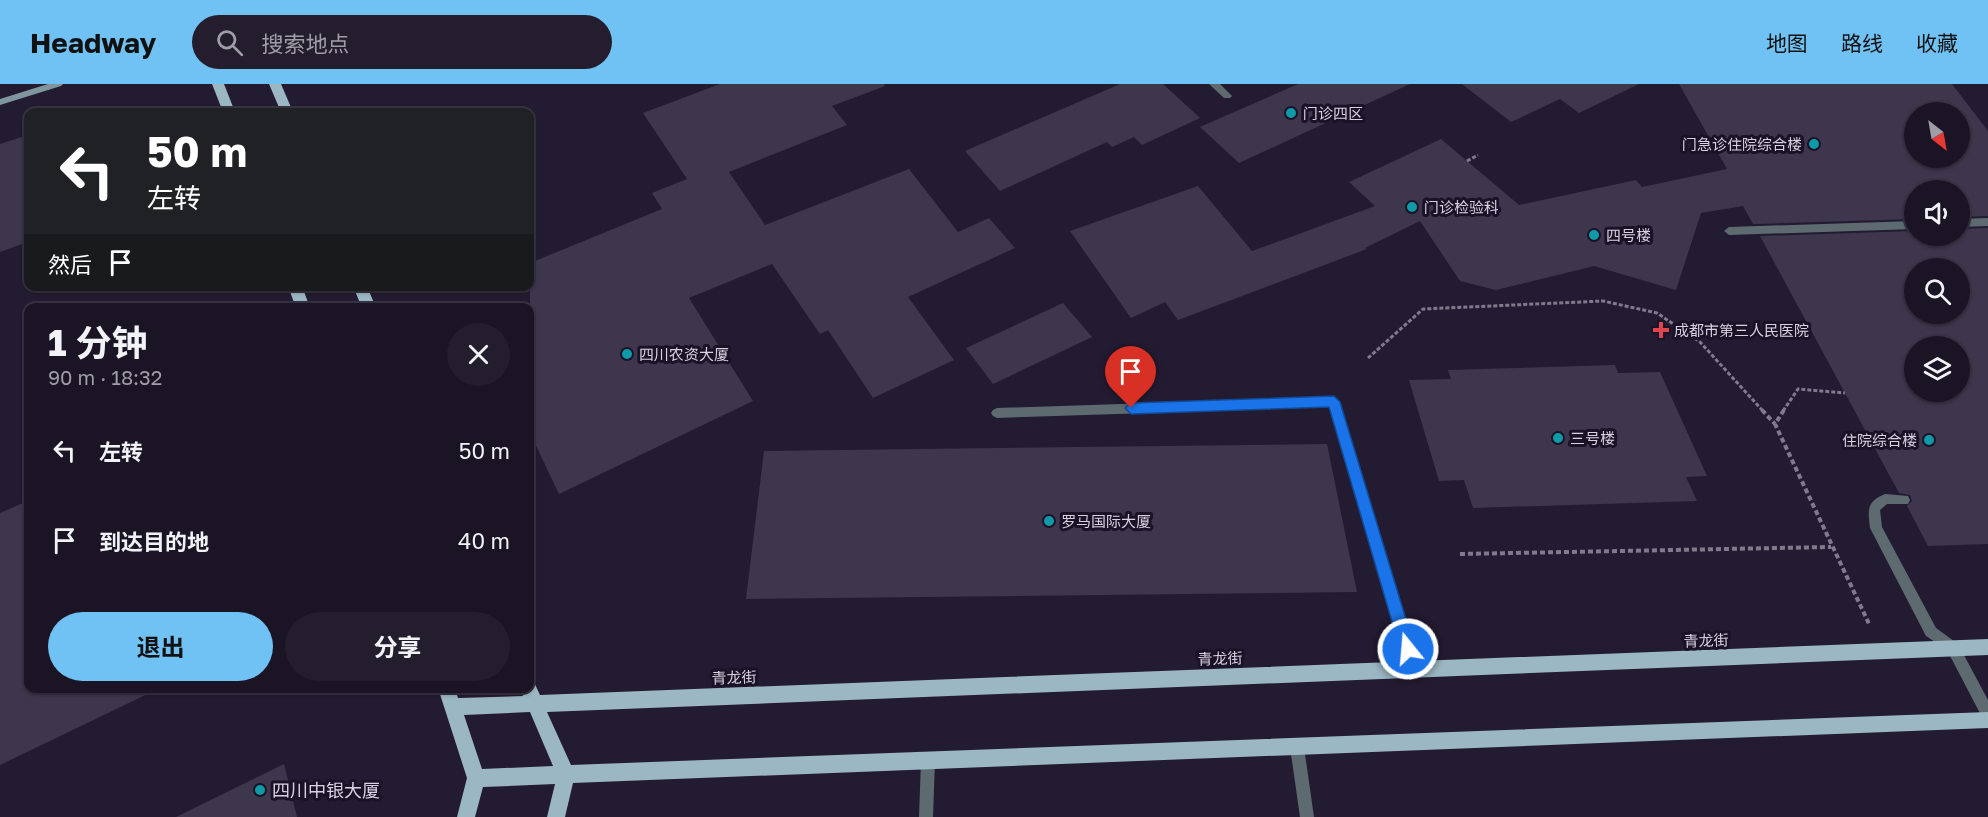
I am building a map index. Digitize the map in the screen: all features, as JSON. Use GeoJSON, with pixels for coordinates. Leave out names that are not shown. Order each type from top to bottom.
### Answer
{"type":"FeatureCollection","features":[{"type":"Feature","properties":{"kind":"main road"},"geometry":{"type":"LineString","coordinates":[[0,102],[58,84]]}},
{"type":"Feature","properties":{"kind":"main road"},"geometry":{"type":"LineString","coordinates":[[218,84],[227,108]]}},
{"type":"Feature","properties":{"kind":"main road"},"geometry":{"type":"LineString","coordinates":[[275,84],[285,108]]}},
{"type":"Feature","properties":{"kind":"main road","name":"青龙街"},"geometry":{"type":"LineString","coordinates":[[453,707],[530,696],[1414,669],[1988,647]]}},
{"type":"Feature","properties":{"kind":"main road"},"geometry":{"type":"LineString","coordinates":[[448,693],[476,778],[466,817]]}},
{"type":"Feature","properties":{"kind":"main road"},"geometry":{"type":"LineString","coordinates":[[530,696],[566,775],[556,817]]}},
{"type":"Feature","properties":{"kind":"main road"},"geometry":{"type":"LineString","coordinates":[[476,778],[1988,720]]}},
{"type":"Feature","properties":{"kind":"street"},"geometry":{"type":"LineString","coordinates":[[1214,84],[1227,96]]}},
{"type":"Feature","properties":{"kind":"street"},"geometry":{"type":"LineString","coordinates":[[1970,223],[1988,222]]}},
{"type":"Feature","properties":{"kind":"street"},"geometry":{"type":"LineString","coordinates":[[1730,231],[1904,225]]}},
{"type":"Feature","properties":{"kind":"street"},"geometry":{"type":"LineString","coordinates":[[997,413],[1334,402],[1414,669]]}},
{"type":"Feature","properties":{"kind":"street"},"geometry":{"type":"LineString","coordinates":[[1904,500],[1885,499],[1874,508],[1876,528],[1931,632],[1953,648],[1988,714]]}},
{"type":"Feature","properties":{"kind":"street"},"geometry":{"type":"LineString","coordinates":[[1297,747],[1307,817]]}},
{"type":"Feature","properties":{"kind":"street"},"geometry":{"type":"LineString","coordinates":[[926,817],[928,761]]}},
{"type":"Feature","properties":{"kind":"path"},"geometry":{"type":"LineString","coordinates":[[1467,161],[1478,155]]}},
{"type":"Feature","properties":{"kind":"path"},"geometry":{"type":"LineString","coordinates":[[1368,358],[1423,309],[1603,301],[1658,313],[1700,342],[1775,424],[1882,651]]}},
{"type":"Feature","properties":{"kind":"path"},"geometry":{"type":"LineString","coordinates":[[1775,424],[1798,389],[1845,393]]}},
{"type":"Feature","properties":{"kind":"path"},"geometry":{"type":"LineString","coordinates":[[1460,554],[1832,547]]}},
{"type":"Feature","properties":{"kind":"building"},"geometry":{"type":"Polygon","coordinates":[[[720,84],[884,84],[885,86],[832,106],[847,125],[729,172],[765,225],[909,169],[958,232],[989,218],[1015,248],[908,297],[954,360],[873,398],[828,330],[820,334],[772,264],[689,298],[753,401],[559,494],[534,441],[534,303],[530,303],[530,291],[534,291],[534,261],[662,209],[652,193],[687,179],[643,113],[720,84]]]}},
{"type":"Feature","properties":{"kind":"building"},"geometry":{"type":"Polygon","coordinates":[[[1120,84],[1163,84],[1200,118],[1142,145],[1134,137],[1112,147],[1107,142],[1000,191],[965,151],[1120,84]]]}},
{"type":"Feature","properties":{"kind":"building","name":"门诊四区"},"geometry":{"type":"Polygon","coordinates":[[[1298,84],[1410,84],[1239,163],[1200,127],[1298,84]]]}},
{"type":"Feature","properties":{"kind":"building"},"geometry":{"type":"Polygon","coordinates":[[[1462,84],[1639,84],[1579,113],[1560,99],[1511,122],[1462,84]]]}},
{"type":"Feature","properties":{"kind":"building"},"geometry":{"type":"Polygon","coordinates":[[[1679,84],[1952,84],[1966,102],[1904,102],[1904,168],[1970,168],[1970,108],[1988,131],[1988,216],[1970,217],[1970,180],[1904,180],[1904,219],[1753,224],[1743,206],[1701,213],[1676,290],[1594,266],[1496,290],[1460,281],[1420,221],[1365,248],[1367,249],[1178,320],[1165,302],[1131,318],[1070,231],[1198,186],[1252,251],[1375,206],[1349,182],[1441,139],[1519,205],[1636,180],[1642,187],[1727,169],[1679,84]]]}},
{"type":"Feature","properties":{"kind":"building"},"geometry":{"type":"Polygon","coordinates":[[[24,136],[24,243],[0,252],[0,144],[24,136]]]}},
{"type":"Feature","properties":{"kind":"building","name":"住院综合楼"},"geometry":{"type":"Polygon","coordinates":[[[1988,228],[1988,544],[1928,546],[1907,506],[1912,501],[1910,495],[1899,493],[1760,236],[1904,231],[1904,246],[1970,246],[1970,229],[1988,228]]]}},
{"type":"Feature","properties":{"kind":"building"},"geometry":{"type":"Polygon","coordinates":[[[1063,303],[1092,337],[993,384],[966,348],[1063,303]]]}},
{"type":"Feature","properties":{"kind":"building","name":"三号楼"},"geometry":{"type":"Polygon","coordinates":[[[1615,365],[1618,373],[1660,372],[1707,476],[1686,477],[1697,501],[1473,508],[1464,480],[1439,481],[1409,380],[1451,379],[1448,370],[1615,365]]]}},
{"type":"Feature","properties":{"kind":"building","name":"罗马国际大厦"},"geometry":{"type":"Polygon","coordinates":[[[1327,444],[1357,592],[746,599],[764,451],[1327,444]]]}},
{"type":"Feature","properties":{"kind":"building"},"geometry":{"type":"Polygon","coordinates":[[[24,503],[24,693],[150,693],[0,765],[0,513],[24,503]]]}},
{"type":"Feature","properties":{"kind":"building","name":"四川中银大厦"},"geometry":{"type":"Polygon","coordinates":[[[284,764],[297,817],[176,817],[284,764]]]}},
{"type":"Feature","properties":{"kind":"place","name":"门诊四区"},"geometry":{"type":"Point","coordinates":[1291,113]}},
{"type":"Feature","properties":{"kind":"place","name":"门急诊住院综合楼"},"geometry":{"type":"Point","coordinates":[1814,144]}},
{"type":"Feature","properties":{"kind":"place","name":"门诊检验科"},"geometry":{"type":"Point","coordinates":[1412,207]}},
{"type":"Feature","properties":{"kind":"place","name":"四号楼"},"geometry":{"type":"Point","coordinates":[1594,235]}},
{"type":"Feature","properties":{"kind":"place","name":"成都市第三人民医院"},"geometry":{"type":"Point","coordinates":[1661,330]}},
{"type":"Feature","properties":{"kind":"place","name":"四川农资大厦"},"geometry":{"type":"Point","coordinates":[627,354]}},
{"type":"Feature","properties":{"kind":"place","name":"三号楼"},"geometry":{"type":"Point","coordinates":[1558,438]}},
{"type":"Feature","properties":{"kind":"place","name":"住院综合楼"},"geometry":{"type":"Point","coordinates":[1929,440]}},
{"type":"Feature","properties":{"kind":"place","name":"罗马国际大厦"},"geometry":{"type":"Point","coordinates":[1049,521]}},
{"type":"Feature","properties":{"kind":"place","name":"四川中银大厦"},"geometry":{"type":"Point","coordinates":[260,790]}},
{"type":"Feature","properties":{"kind":"route"},"geometry":{"type":"LineString","coordinates":[[1131,408],[1334,402],[1408,649]]}}]}
